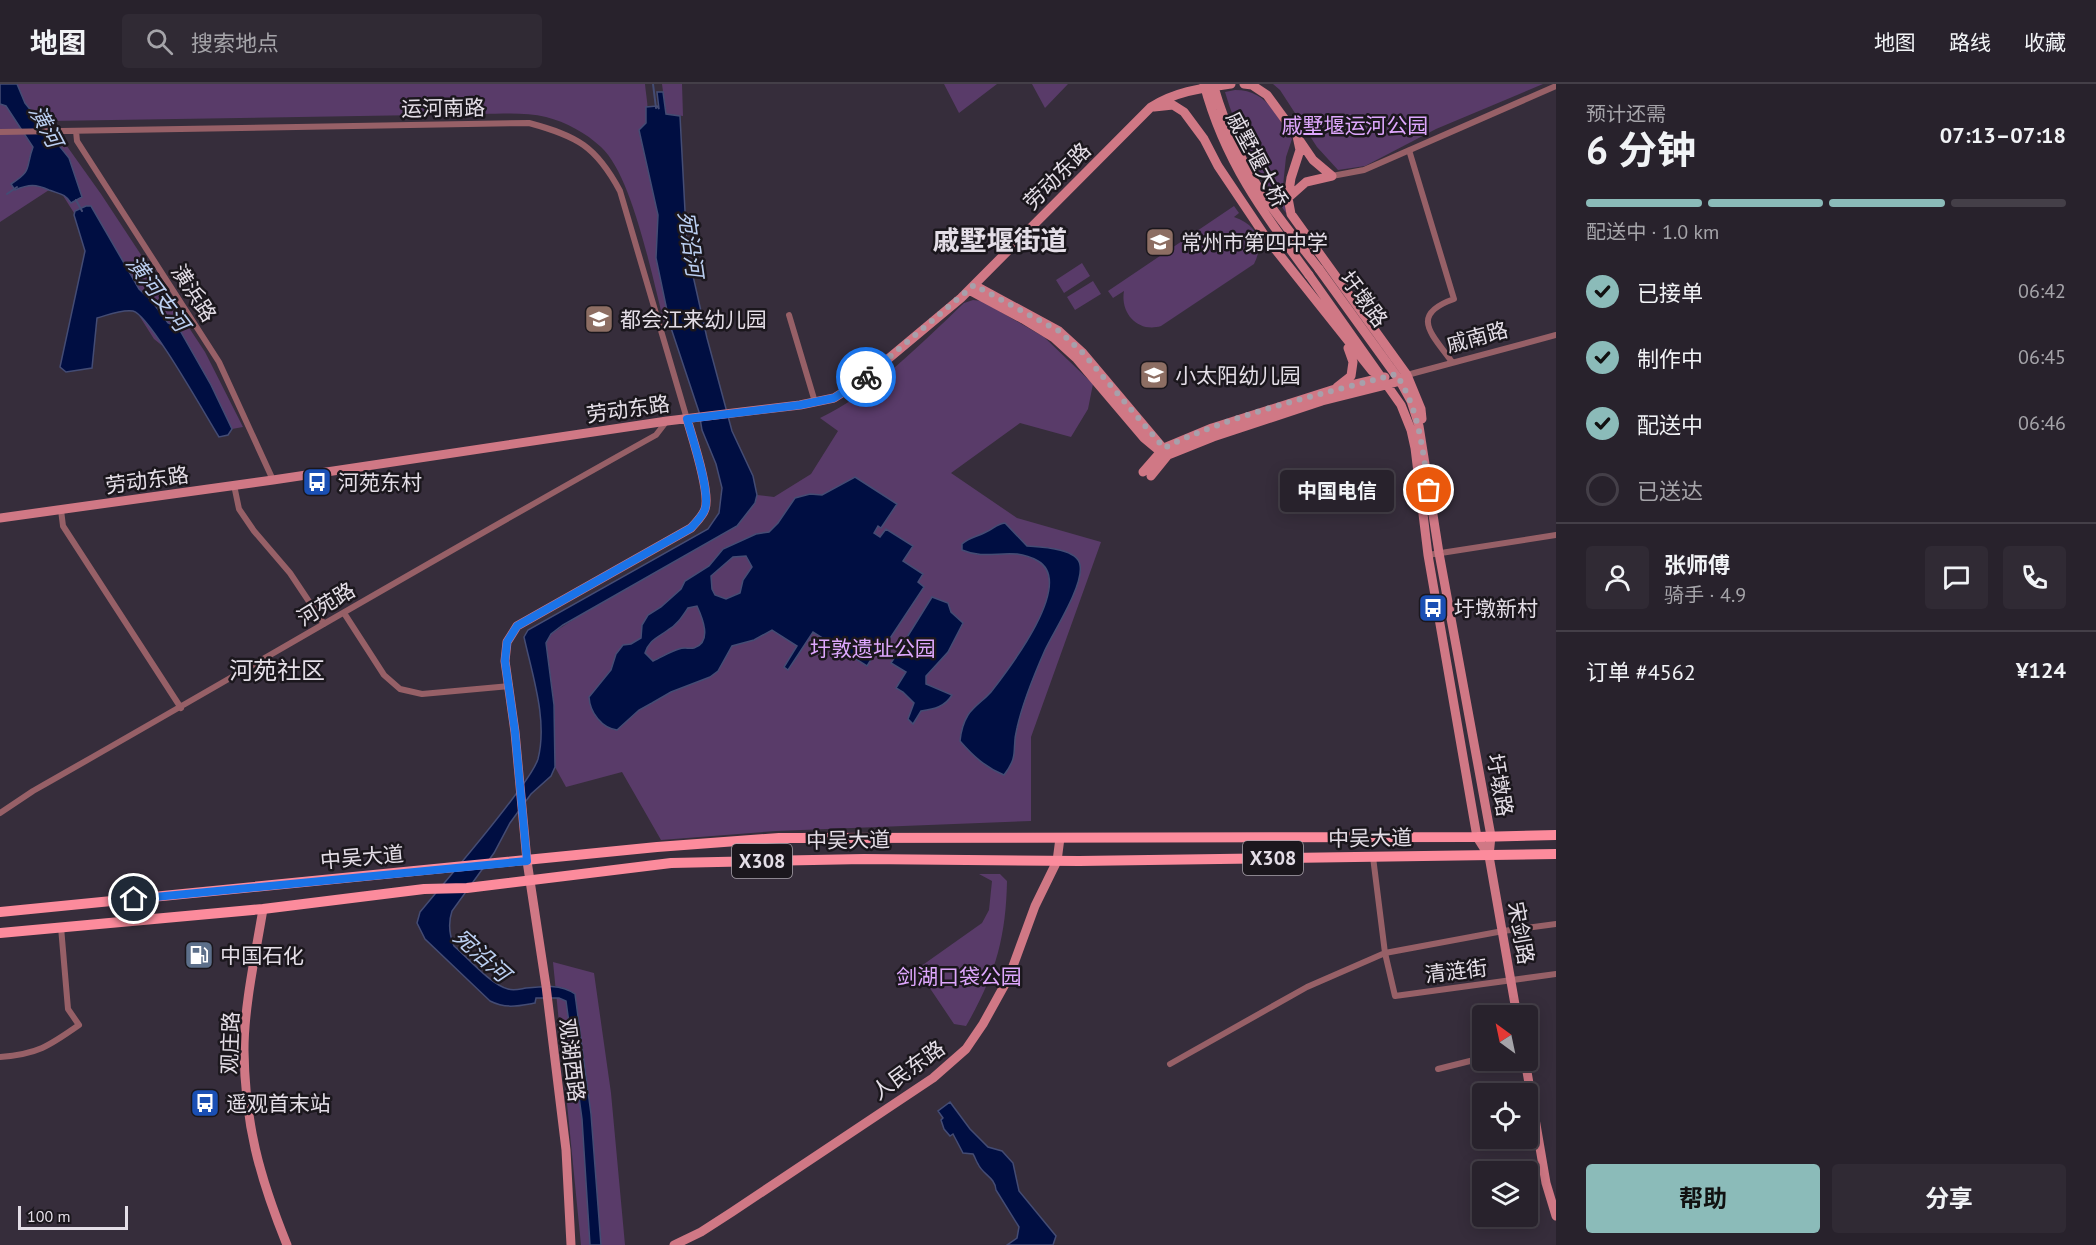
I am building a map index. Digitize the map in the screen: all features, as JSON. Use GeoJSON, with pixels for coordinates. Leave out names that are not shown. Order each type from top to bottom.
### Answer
{"type":"FeatureCollection","features":[{"type":"Feature","properties":{"kind":"main road","name":"中吴大道"},"geometry":{"type":"LineString","coordinates":[[0,912],[434,871],[657,847],[779,838],[1556,835]]}},
{"type":"Feature","properties":{"kind":"main road","name":"中吴大道"},"geometry":{"type":"LineString","coordinates":[[0,933],[263,909],[424,889],[467,888],[671,862],[864,859],[1058,861],[1556,854]]}},
{"type":"Feature","properties":{"kind":"street","name":"戚墅堰大桥"},"geometry":{"type":"LineString","coordinates":[[1204,84],[1211,112],[1227,150],[1258,206],[1309,275]]}},
{"type":"Feature","properties":{"kind":"street","name":"戚墅堰大桥"},"geometry":{"type":"LineString","coordinates":[[1213,84],[1221,112],[1235,144],[1266,200],[1319,269]]}},
{"type":"Feature","properties":{"kind":"street","name":"劳动东路"},"geometry":{"type":"LineString","coordinates":[[0,518],[834,398],[864,379],[972,288],[1151,107],[1185,91],[1231,84]]}},
{"type":"Feature","properties":{"kind":"street"},"geometry":{"type":"LineString","coordinates":[[1244,84],[1252,85],[1268,95],[1313,160],[1332,176]]}},
{"type":"Feature","properties":{"kind":"street"},"geometry":{"type":"LineString","coordinates":[[1288,198],[1306,182],[1364,170],[1556,86]]}},
{"type":"Feature","properties":{"kind":"street"},"geometry":{"type":"LineString","coordinates":[[1151,107],[1173,105],[1184,112],[1204,139],[1218,166],[1267,239],[1332,324],[1351,353],[1353,362],[1351,376],[1335,389]]}},
{"type":"Feature","properties":{"kind":"street","name":"运河南路"},"geometry":{"type":"LineString","coordinates":[[0,132],[529,123],[560,131],[596,153],[611,173],[620,191],[692,418]]}},
{"type":"Feature","properties":{"kind":"street","name":"潢浜路"},"geometry":{"type":"LineString","coordinates":[[76,130],[77,141],[219,362],[273,480]]}},
{"type":"Feature","properties":{"kind":"street"},"geometry":{"type":"LineString","coordinates":[[1297,136],[1300,150],[1291,178],[1288,198],[1291,214],[1401,377]]}},
{"type":"Feature","properties":{"kind":"street"},"geometry":{"type":"LineString","coordinates":[[1409,150],[1454,299],[1438,305],[1428,316],[1427,327],[1452,362]]}},
{"type":"Feature","properties":{"kind":"street","name":"圩墩路"},"geometry":{"type":"LineString","coordinates":[[1319,269],[1401,377],[1421,409],[1422,448],[1439,554],[1491,836],[1490,856]]}},
{"type":"Feature","properties":{"kind":"street","name":"圩墩路"},"geometry":{"type":"LineString","coordinates":[[1309,275],[1401,405],[1411,430],[1428,555],[1477,837],[1490,856]]}},
{"type":"Feature","properties":{"kind":"street"},"geometry":{"type":"LineString","coordinates":[[1318,287],[1332,324],[1382,380]]}},
{"type":"Feature","properties":{"kind":"street"},"geometry":{"type":"LineString","coordinates":[[972,288],[1054,339],[1093,376],[1144,438],[1164,452]]}},
{"type":"Feature","properties":{"kind":"street"},"geometry":{"type":"LineString","coordinates":[[789,315],[815,402]]}},
{"type":"Feature","properties":{"kind":"street","name":"戚南路"},"geometry":{"type":"LineString","coordinates":[[1147,474],[1164,452],[1212,428],[1335,389],[1401,377],[1556,334]]}},
{"type":"Feature","properties":{"kind":"street","name":"戚南路"},"geometry":{"type":"LineString","coordinates":[[1164,452],[1382,380]]}},
{"type":"Feature","properties":{"kind":"street","name":"观湖西路"},"geometry":{"type":"LineString","coordinates":[[571,1245],[566,1150],[546,986],[527,861],[510,686],[505,661],[507,642],[517,626],[691,528],[700,518],[706,508],[707,494],[692,418]]}},
{"type":"Feature","properties":{"kind":"street","name":"河苑路"},"geometry":{"type":"LineString","coordinates":[[0,813],[33,791],[181,708],[483,531],[656,435],[667,421]]}},
{"type":"Feature","properties":{"kind":"street"},"geometry":{"type":"LineString","coordinates":[[234,485],[239,509],[254,531],[290,573],[324,624]]}},
{"type":"Feature","properties":{"kind":"street"},"geometry":{"type":"LineString","coordinates":[[61,510],[63,526],[181,708]]}},
{"type":"Feature","properties":{"kind":"street"},"geometry":{"type":"LineString","coordinates":[[1428,555],[1556,535]]}},
{"type":"Feature","properties":{"kind":"street"},"geometry":{"type":"LineString","coordinates":[[344,613],[384,675],[400,689],[422,694],[510,686]]}},
{"type":"Feature","properties":{"kind":"street","name":"人民东路"},"geometry":{"type":"LineString","coordinates":[[674,1245],[717,1222],[933,1078],[966,1049],[1009,977],[1035,906],[1058,861],[1060,838]]}},
{"type":"Feature","properties":{"kind":"street","name":"宋剑路"},"geometry":{"type":"LineString","coordinates":[[1490,856],[1515,1005]]}},
{"type":"Feature","properties":{"kind":"street"},"geometry":{"type":"LineString","coordinates":[[1373,857],[1385,953]]}},
{"type":"Feature","properties":{"kind":"street","name":"观庄路"},"geometry":{"type":"LineString","coordinates":[[263,909],[244,1048],[247,1105],[260,1173],[287,1245]]}},
{"type":"Feature","properties":{"kind":"street"},"geometry":{"type":"LineString","coordinates":[[1170,1064],[1307,987],[1385,953],[1503,931],[1556,924]]}},
{"type":"Feature","properties":{"kind":"street"},"geometry":{"type":"LineString","coordinates":[[0,1057],[21,1055],[48,1047],[79,1025],[69,1009],[61,927]]}},
{"type":"Feature","properties":{"kind":"street","name":"清涟街"},"geometry":{"type":"LineString","coordinates":[[1385,953],[1395,996],[1556,974]]}},
{"type":"Feature","properties":{"kind":"street"},"geometry":{"type":"LineString","coordinates":[[1438,1069],[1472,1060]]}},
{"type":"Feature","properties":{"kind":"street"},"geometry":{"type":"LineString","coordinates":[[1527,1071],[1546,1183],[1556,1216]]}},
{"type":"Feature","properties":{"kind":"green space"},"geometry":{"type":"Polygon","coordinates":[[[0,84],[645,84],[647,116],[646,122],[639,131],[658,215],[656,258],[670,325],[665,326],[632,205],[612,161],[589,137],[553,119],[530,114],[506,114],[49,121],[101,194],[205,352],[243,427],[232,429],[211,385],[154,339],[62,194],[49,190],[0,222],[0,84]]]}},
{"type":"Feature","properties":{"kind":"green space"},"geometry":{"type":"Polygon","coordinates":[[[662,84],[682,84],[683,116],[666,114],[662,84]]]}},
{"type":"Feature","properties":{"kind":"green space"},"geometry":{"type":"Polygon","coordinates":[[[944,84],[997,84],[959,113],[944,84]]]}},
{"type":"Feature","properties":{"kind":"green space"},"geometry":{"type":"Polygon","coordinates":[[[1032,84],[1068,84],[1045,108],[1032,84]]]}},
{"type":"Feature","properties":{"kind":"green space","name":"戚墅堰运河公园"},"geometry":{"type":"Polygon","coordinates":[[[1273,84],[1543,84],[1436,129],[1365,166],[1338,170],[1317,147],[1280,90],[1273,84]]]}},
{"type":"Feature","properties":{"kind":"green space"},"geometry":{"type":"Polygon","coordinates":[[[1246,91],[1263,99],[1292,139],[1286,157],[1283,186],[1286,213],[1258,170],[1236,125],[1225,92],[1246,91]]]}},
{"type":"Feature","properties":{"kind":"green space"},"geometry":{"type":"Polygon","coordinates":[[[1234,206],[1239,213],[1234,217],[1242,220],[1257,235],[1259,248],[1254,264],[1161,326],[1145,327],[1132,319],[1125,307],[1124,291],[1113,298],[1108,291],[1234,206]]]}},
{"type":"Feature","properties":{"kind":"green space"},"geometry":{"type":"Polygon","coordinates":[[[1082,263],[1090,276],[1064,293],[1056,280],[1082,263]]]}},
{"type":"Feature","properties":{"kind":"green space"},"geometry":{"type":"Polygon","coordinates":[[[1093,281],[1101,294],[1075,310],[1067,297],[1093,281]]]}},
{"type":"Feature","properties":{"kind":"green space","name":"圩敦遗址公园"},"geometry":{"type":"Polygon","coordinates":[[[973,300],[982,301],[1044,337],[1093,384],[1088,409],[1071,437],[1020,423],[951,473],[1017,518],[1101,542],[1031,737],[1031,821],[776,831],[661,840],[622,772],[566,787],[555,767],[554,705],[546,643],[551,634],[731,518],[735,489],[774,497],[811,474],[838,431],[820,418],[840,408],[878,381],[964,303],[973,300]]]}},
{"type":"Feature","properties":{"kind":"green space","name":"剑湖口袋公园"},"geometry":{"type":"Polygon","coordinates":[[[979,874],[1000,874],[1007,881],[1006,902],[997,956],[984,990],[966,1026],[954,1024],[917,969],[982,923],[989,910],[992,881],[979,874]]]}},
{"type":"Feature","properties":{"kind":"green space"},"geometry":{"type":"Polygon","coordinates":[[[553,962],[594,973],[611,1093],[625,1245],[581,1245],[553,962]]]}},
{"type":"Feature","properties":{"kind":"shaded area"},"geometry":{"type":"Polygon","coordinates":[[[0,84],[17,84],[25,103],[69,158],[82,197],[71,203],[64,196],[40,187],[28,186],[15,190],[11,184],[26,172],[33,147],[6,106],[0,104],[0,84]]]}},
{"type":"Feature","properties":{"kind":"shaded area"},"geometry":{"type":"Polygon","coordinates":[[[657,92],[663,92],[666,114],[680,116],[687,249],[707,338],[732,431],[753,476],[757,495],[755,503],[737,526],[551,634],[546,643],[554,705],[555,767],[551,776],[531,794],[510,823],[494,853],[452,911],[450,924],[454,946],[487,977],[501,986],[512,990],[552,986],[575,994],[591,1114],[601,1245],[590,1245],[582,1119],[566,1001],[559,998],[536,998],[535,1003],[512,1006],[490,1001],[425,939],[417,923],[420,912],[505,809],[538,759],[541,744],[540,713],[524,637],[528,630],[708,529],[719,513],[722,488],[670,325],[656,258],[658,215],[639,130],[646,123],[646,107],[657,106],[659,109],[657,92]]]}},
{"type":"Feature","properties":{"kind":"shaded area"},"geometry":{"type":"Polygon","coordinates":[[[91,206],[139,289],[151,300],[168,323],[178,327],[211,385],[232,429],[228,435],[219,437],[152,329],[141,316],[133,311],[97,318],[92,368],[66,372],[60,367],[85,251],[74,215],[75,211],[91,206]]]}},
{"type":"Feature","properties":{"kind":"shaded area"},"geometry":{"type":"Polygon","coordinates":[[[855,477],[897,504],[881,528],[878,526],[874,533],[880,537],[886,529],[913,546],[903,561],[923,574],[918,582],[924,587],[881,652],[877,650],[867,666],[813,632],[788,670],[784,667],[797,646],[772,630],[754,640],[732,646],[718,671],[710,677],[671,692],[639,710],[617,730],[602,723],[594,714],[589,697],[611,670],[616,654],[623,645],[631,644],[641,638],[642,625],[648,615],[681,589],[685,581],[709,566],[723,549],[756,534],[769,532],[795,498],[810,494],[822,495],[855,477]],[[746,556],[733,557],[711,576],[715,595],[726,599],[740,593],[743,580],[752,567],[746,556]],[[697,606],[688,608],[674,626],[649,645],[645,653],[653,661],[676,650],[700,645],[705,635],[697,606]]]}},
{"type":"Feature","properties":{"kind":"shaded area"},"geometry":{"type":"Polygon","coordinates":[[[1005,523],[1027,546],[1058,550],[1073,555],[1078,559],[1080,574],[1073,596],[1045,650],[1029,688],[1015,735],[1014,757],[1004,775],[985,765],[960,741],[962,730],[968,715],[991,692],[1023,647],[1044,606],[1049,588],[1048,572],[1038,561],[1028,556],[982,555],[962,550],[962,544],[971,538],[1005,523]]]}},
{"type":"Feature","properties":{"kind":"shaded area"},"geometry":{"type":"Polygon","coordinates":[[[932,597],[948,603],[951,612],[963,623],[948,652],[926,676],[926,684],[952,695],[943,705],[921,711],[913,724],[908,719],[914,703],[896,688],[906,672],[891,663],[932,597]]]}},
{"type":"Feature","properties":{"kind":"shaded area"},"geometry":{"type":"Polygon","coordinates":[[[950,1102],[970,1129],[988,1147],[1002,1151],[1013,1163],[1019,1191],[1056,1236],[1053,1245],[1007,1245],[1017,1238],[1019,1227],[993,1182],[980,1168],[973,1154],[963,1153],[953,1134],[950,1136],[944,1129],[941,1120],[943,1118],[938,1111],[950,1102]]]}},
{"type":"Feature","properties":{"kind":"waterway","name":"宛沿河"},"geometry":{"type":"LineString","coordinates":[[653,84],[656,108]]}},
{"type":"Feature","properties":{"kind":"waterway","name":"潢河"},"geometry":{"type":"LineString","coordinates":[[7,194],[17,187]]}},
{"type":"Feature","properties":{"kind":"waterway","name":"潢河支河"},"geometry":{"type":"LineString","coordinates":[[76,200],[82,211]]}},
{"type":"Feature","properties":{"kind":"way so far"},"geometry":{"type":"LineString","coordinates":[[866,377],[974,285],[1059,331],[1082,352],[1164,448],[1212,428],[1335,389],[1396,374],[1411,401],[1419,426],[1429,490]]}},
{"type":"Feature","properties":{"kind":"place","name":"常州市第四中学"},"geometry":{"type":"Point","coordinates":[1160,242]}},
{"type":"Feature","properties":{"kind":"place","name":"都会江来幼儿园"},"geometry":{"type":"Point","coordinates":[599,319]}},
{"type":"Feature","properties":{"kind":"place","name":"小太阳幼儿园"},"geometry":{"type":"Point","coordinates":[1154,375]}},
{"type":"Feature","properties":{"kind":"place","name":"河苑东村"},"geometry":{"type":"Point","coordinates":[317,482]}},
{"type":"Feature","properties":{"kind":"place","name":"中国电信"},"geometry":{"type":"Point","coordinates":[1429,490]}},
{"type":"Feature","properties":{"kind":"place","name":"圩墩新村"},"geometry":{"type":"Point","coordinates":[1433,608]}},
{"type":"Feature","properties":{"kind":"place","name":"中国石化"},"geometry":{"type":"Point","coordinates":[199,955]}},
{"type":"Feature","properties":{"kind":"place","name":"遥观首末站"},"geometry":{"type":"Point","coordinates":[205,1103]}},
{"type":"Feature","properties":{"kind":"district","name":"戚墅堰街道"},"geometry":{"type":"Point","coordinates":[1000,240]}},
{"type":"Feature","properties":{"kind":"district","name":"河苑社区"},"geometry":{"type":"Point","coordinates":[277,670]}},
{"type":"Feature","properties":{"kind":"route"},"geometry":{"type":"LineString","coordinates":[[134,899],[527,861],[510,686],[505,661],[507,642],[517,626],[691,528],[700,518],[706,508],[707,494],[687,419],[800,405],[834,398],[866,377]]}}]}
